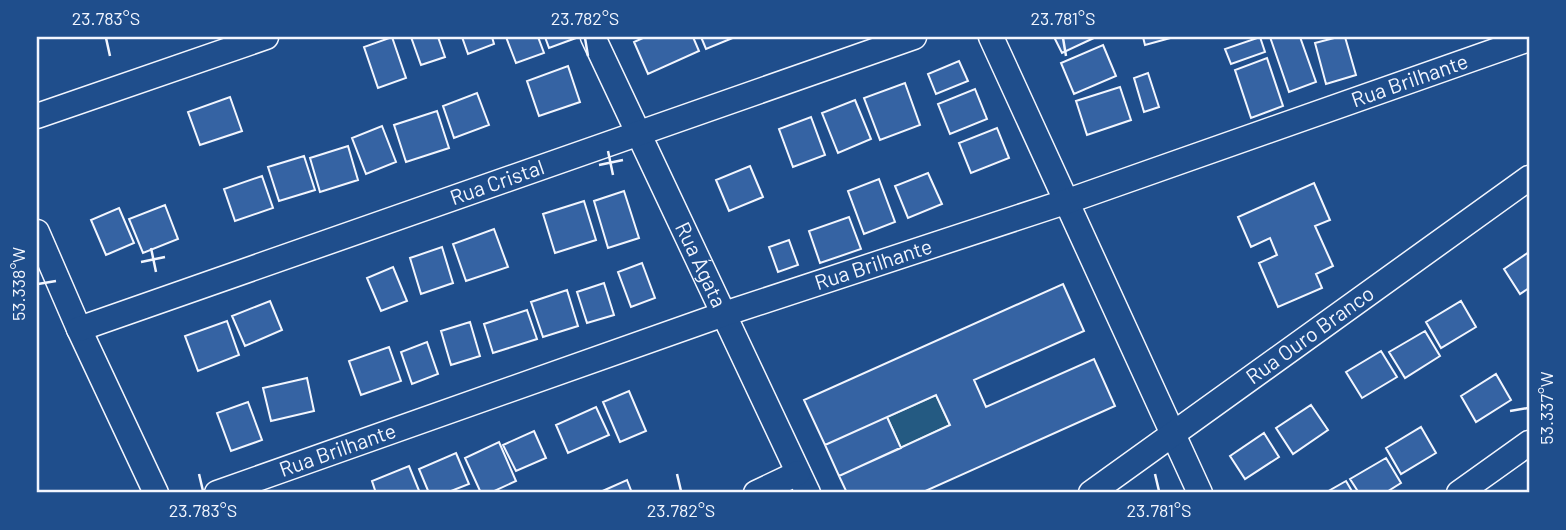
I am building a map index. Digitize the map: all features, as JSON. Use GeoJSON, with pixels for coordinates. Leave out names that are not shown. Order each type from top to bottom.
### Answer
{"type":"FeatureCollection","features":[{"type":"Feature","properties":{"kind":"street"},"geometry":{"type":"LineString","coordinates":[[37,116],[266,37]]}},
{"type":"Feature","properties":{"kind":"street","name":"Rua Ágata"},"geometry":{"type":"LineString","coordinates":[[593,37],[803,483]]}},
{"type":"Feature","properties":{"kind":"street","name":"Rua Cristal"},"geometry":{"type":"LineString","coordinates":[[79,329],[914,37]]}},
{"type":"Feature","properties":{"kind":"street"},"geometry":{"type":"LineString","coordinates":[[991,37],[1200,493]]}},
{"type":"Feature","properties":{"kind":"street","name":"Rua Brilhante"},"geometry":{"type":"LineString","coordinates":[[217,493],[724,314],[1068,201],[1529,39]]}},
{"type":"Feature","properties":{"kind":"street","name":"Rua Ouro Branco"},"geometry":{"type":"LineString","coordinates":[[1091,493],[1529,178]]}},
{"type":"Feature","properties":{"kind":"street"},"geometry":{"type":"LineString","coordinates":[[39,244],[156,493]]}},
{"type":"Feature","properties":{"kind":"street"},"geometry":{"type":"LineString","coordinates":[[1459,493],[1529,443]]}},
{"type":"Feature","properties":{"kind":"street"},"geometry":{"type":"LineString","coordinates":[[756,493],[803,483]]}},
{"type":"Feature","properties":{"kind":"shaded area"},"geometry":{"type":"Polygon","coordinates":[[[936,395],[950,425],[901,448],[887,417],[936,395]]]}},
{"type":"Feature","properties":{"kind":"building"},"geometry":{"type":"Polygon","coordinates":[[[392,37],[406,78],[378,88],[364,47],[392,37]]]}},
{"type":"Feature","properties":{"kind":"building"},"geometry":{"type":"Polygon","coordinates":[[[411,37],[438,37],[445,57],[421,65],[411,37]]]}},
{"type":"Feature","properties":{"kind":"building"},"geometry":{"type":"Polygon","coordinates":[[[462,37],[492,37],[494,44],[468,54],[462,37]]]}},
{"type":"Feature","properties":{"kind":"building"},"geometry":{"type":"Polygon","coordinates":[[[506,37],[538,37],[544,53],[516,63],[506,37]]]}},
{"type":"Feature","properties":{"kind":"building"},"geometry":{"type":"Polygon","coordinates":[[[545,37],[575,37],[576,38],[549,48],[545,37]]]}},
{"type":"Feature","properties":{"kind":"building"},"geometry":{"type":"Polygon","coordinates":[[[645,37],[693,37],[699,51],[648,74],[634,42],[645,37]]]}},
{"type":"Feature","properties":{"kind":"building"},"geometry":{"type":"Polygon","coordinates":[[[701,37],[735,37],[706,49],[701,37]]]}},
{"type":"Feature","properties":{"kind":"building"},"geometry":{"type":"Polygon","coordinates":[[[1054,37],[1096,37],[1062,53],[1054,37]]]}},
{"type":"Feature","properties":{"kind":"building"},"geometry":{"type":"Polygon","coordinates":[[[1143,37],[1174,37],[1145,45],[1143,37]]]}},
{"type":"Feature","properties":{"kind":"building"},"geometry":{"type":"Polygon","coordinates":[[[1260,37],[1265,52],[1231,64],[1225,49],[1260,37]]]}},
{"type":"Feature","properties":{"kind":"building"},"geometry":{"type":"Polygon","coordinates":[[[1270,37],[1300,37],[1316,82],[1289,92],[1270,37]]]}},
{"type":"Feature","properties":{"kind":"building"},"geometry":{"type":"Polygon","coordinates":[[[1345,37],[1356,75],[1326,84],[1315,43],[1345,37]]]}},
{"type":"Feature","properties":{"kind":"building"},"geometry":{"type":"Polygon","coordinates":[[[1103,45],[1116,76],[1074,94],[1061,63],[1103,45]]]}},
{"type":"Feature","properties":{"kind":"building"},"geometry":{"type":"Polygon","coordinates":[[[1267,58],[1283,106],[1251,118],[1235,70],[1267,58]]]}},
{"type":"Feature","properties":{"kind":"building"},"geometry":{"type":"Polygon","coordinates":[[[959,61],[968,81],[936,94],[928,74],[959,61]]]}},
{"type":"Feature","properties":{"kind":"building"},"geometry":{"type":"Polygon","coordinates":[[[568,66],[580,102],[539,116],[527,81],[568,66]]]}},
{"type":"Feature","properties":{"kind":"building"},"geometry":{"type":"Polygon","coordinates":[[[1148,73],[1159,107],[1144,112],[1134,78],[1148,73]]]}},
{"type":"Feature","properties":{"kind":"building"},"geometry":{"type":"Polygon","coordinates":[[[905,83],[920,125],[880,140],[864,98],[905,83]]]}},
{"type":"Feature","properties":{"kind":"building"},"geometry":{"type":"Polygon","coordinates":[[[1120,87],[1131,120],[1087,135],[1076,101],[1120,87]]]}},
{"type":"Feature","properties":{"kind":"building"},"geometry":{"type":"Polygon","coordinates":[[[975,89],[987,119],[950,134],[938,104],[975,89]]]}},
{"type":"Feature","properties":{"kind":"building"},"geometry":{"type":"Polygon","coordinates":[[[477,93],[489,125],[454,138],[443,106],[477,93]]]}},
{"type":"Feature","properties":{"kind":"building"},"geometry":{"type":"Polygon","coordinates":[[[230,97],[242,131],[200,145],[188,112],[230,97]]]}},
{"type":"Feature","properties":{"kind":"building"},"geometry":{"type":"Polygon","coordinates":[[[855,100],[871,139],[838,153],[822,113],[855,100]]]}},
{"type":"Feature","properties":{"kind":"building"},"geometry":{"type":"Polygon","coordinates":[[[437,111],[449,148],[406,162],[394,125],[437,111]]]}},
{"type":"Feature","properties":{"kind":"building"},"geometry":{"type":"Polygon","coordinates":[[[811,117],[825,155],[793,167],[779,129],[811,117]]]}},
{"type":"Feature","properties":{"kind":"building"},"geometry":{"type":"Polygon","coordinates":[[[382,126],[396,162],[366,174],[352,138],[382,126]]]}},
{"type":"Feature","properties":{"kind":"building"},"geometry":{"type":"Polygon","coordinates":[[[997,128],[1009,158],[971,173],[959,143],[997,128]]]}},
{"type":"Feature","properties":{"kind":"building"},"geometry":{"type":"Polygon","coordinates":[[[348,146],[358,180],[320,192],[310,158],[348,146]]]}},
{"type":"Feature","properties":{"kind":"building"},"geometry":{"type":"Polygon","coordinates":[[[304,156],[315,190],[279,201],[268,167],[304,156]]]}},
{"type":"Feature","properties":{"kind":"building"},"geometry":{"type":"Polygon","coordinates":[[[750,166],[763,197],[729,211],[716,180],[750,166]]]}},
{"type":"Feature","properties":{"kind":"building"},"geometry":{"type":"Polygon","coordinates":[[[928,173],[942,204],[908,218],[895,186],[928,173]]]}},
{"type":"Feature","properties":{"kind":"building"},"geometry":{"type":"Polygon","coordinates":[[[262,176],[273,208],[235,221],[224,189],[262,176]]]}},
{"type":"Feature","properties":{"kind":"building"},"geometry":{"type":"Polygon","coordinates":[[[879,179],[895,222],[864,234],[848,191],[879,179]]]}},
{"type":"Feature","properties":{"kind":"building"},"geometry":{"type":"Polygon","coordinates":[[[1314,183],[1330,220],[1315,226],[1333,266],[1316,274],[1322,288],[1278,307],[1259,263],[1277,255],[1270,238],[1251,247],[1238,217],[1314,183]]]}},
{"type":"Feature","properties":{"kind":"building"},"geometry":{"type":"Polygon","coordinates":[[[624,191],[639,238],[608,248],[594,201],[624,191]]]}},
{"type":"Feature","properties":{"kind":"building"},"geometry":{"type":"Polygon","coordinates":[[[584,201],[596,240],[555,253],[543,214],[584,201]]]}},
{"type":"Feature","properties":{"kind":"building"},"geometry":{"type":"Polygon","coordinates":[[[165,205],[178,239],[143,253],[129,219],[165,205]]]}},
{"type":"Feature","properties":{"kind":"building"},"geometry":{"type":"Polygon","coordinates":[[[119,208],[134,243],[106,255],[91,220],[119,208]]]}},
{"type":"Feature","properties":{"kind":"building"},"geometry":{"type":"Polygon","coordinates":[[[849,217],[861,249],[820,263],[809,231],[849,217]]]}},
{"type":"Feature","properties":{"kind":"building"},"geometry":{"type":"Polygon","coordinates":[[[494,229],[508,267],[466,281],[453,244],[494,229]]]}},
{"type":"Feature","properties":{"kind":"building"},"geometry":{"type":"Polygon","coordinates":[[[789,240],[798,265],[778,272],[769,247],[789,240]]]}},
{"type":"Feature","properties":{"kind":"building"},"geometry":{"type":"Polygon","coordinates":[[[442,247],[453,283],[421,294],[410,258],[442,247]]]}},
{"type":"Feature","properties":{"kind":"building"},"geometry":{"type":"Polygon","coordinates":[[[1529,252],[1529,288],[1520,294],[1504,269],[1529,252]]]}},
{"type":"Feature","properties":{"kind":"building"},"geometry":{"type":"Polygon","coordinates":[[[642,263],[655,298],[631,307],[618,272],[642,263]]]}},
{"type":"Feature","properties":{"kind":"building"},"geometry":{"type":"Polygon","coordinates":[[[393,267],[407,301],[381,311],[367,278],[393,267]]]}},
{"type":"Feature","properties":{"kind":"building"},"geometry":{"type":"Polygon","coordinates":[[[604,283],[614,315],[587,323],[577,292],[604,283]]]}},
{"type":"Feature","properties":{"kind":"building"},"geometry":{"type":"Polygon","coordinates":[[[1063,284],[1084,331],[974,380],[986,407],[1094,359],[1115,406],[921,493],[847,493],[839,476],[950,425],[936,395],[825,445],[804,400],[1063,284]]]}},
{"type":"Feature","properties":{"kind":"building"},"geometry":{"type":"Polygon","coordinates":[[[567,290],[578,326],[543,337],[531,302],[567,290]]]}},
{"type":"Feature","properties":{"kind":"building"},"geometry":{"type":"Polygon","coordinates":[[[270,301],[282,330],[245,346],[232,316],[270,301]]]}},
{"type":"Feature","properties":{"kind":"building"},"geometry":{"type":"Polygon","coordinates":[[[1461,301],[1476,327],[1441,348],[1426,322],[1461,301]]]}},
{"type":"Feature","properties":{"kind":"building"},"geometry":{"type":"Polygon","coordinates":[[[527,310],[537,339],[493,353],[484,324],[527,310]]]}},
{"type":"Feature","properties":{"kind":"building"},"geometry":{"type":"Polygon","coordinates":[[[227,321],[239,355],[198,371],[185,336],[227,321]]]}},
{"type":"Feature","properties":{"kind":"building"},"geometry":{"type":"Polygon","coordinates":[[[470,322],[480,356],[451,365],[441,331],[470,322]]]}},
{"type":"Feature","properties":{"kind":"building"},"geometry":{"type":"Polygon","coordinates":[[[1425,331],[1440,356],[1405,378],[1389,352],[1425,331]]]}},
{"type":"Feature","properties":{"kind":"building"},"geometry":{"type":"Polygon","coordinates":[[[427,342],[438,374],[412,384],[401,352],[427,342]]]}},
{"type":"Feature","properties":{"kind":"building"},"geometry":{"type":"Polygon","coordinates":[[[389,347],[401,381],[361,395],[349,361],[389,347]]]}},
{"type":"Feature","properties":{"kind":"building"},"geometry":{"type":"Polygon","coordinates":[[[1381,351],[1397,377],[1362,398],[1346,372],[1381,351]]]}},
{"type":"Feature","properties":{"kind":"building"},"geometry":{"type":"Polygon","coordinates":[[[1496,374],[1511,400],[1476,422],[1461,396],[1496,374]]]}},
{"type":"Feature","properties":{"kind":"building"},"geometry":{"type":"Polygon","coordinates":[[[307,378],[314,411],[271,421],[263,388],[307,378]]]}},
{"type":"Feature","properties":{"kind":"building"},"geometry":{"type":"Polygon","coordinates":[[[629,391],[646,431],[620,442],[603,402],[629,391]]]}},
{"type":"Feature","properties":{"kind":"building"},"geometry":{"type":"Polygon","coordinates":[[[248,402],[262,440],[231,451],[217,413],[248,402]]]}},
{"type":"Feature","properties":{"kind":"building"},"geometry":{"type":"Polygon","coordinates":[[[1311,405],[1328,430],[1293,454],[1276,428],[1311,405]]]}},
{"type":"Feature","properties":{"kind":"building"},"geometry":{"type":"Polygon","coordinates":[[[596,407],[609,435],[568,453],[556,425],[596,407]]]}},
{"type":"Feature","properties":{"kind":"building"},"geometry":{"type":"Polygon","coordinates":[[[887,417],[901,448],[839,476],[825,445],[887,417]]]}},
{"type":"Feature","properties":{"kind":"building"},"geometry":{"type":"Polygon","coordinates":[[[1421,427],[1436,453],[1401,474],[1386,448],[1421,427]]]}},
{"type":"Feature","properties":{"kind":"building"},"geometry":{"type":"Polygon","coordinates":[[[534,431],[546,458],[516,471],[503,445],[534,431]]]}},
{"type":"Feature","properties":{"kind":"building"},"geometry":{"type":"Polygon","coordinates":[[[1264,433],[1279,457],[1245,479],[1230,456],[1264,433]]]}},
{"type":"Feature","properties":{"kind":"building"},"geometry":{"type":"Polygon","coordinates":[[[499,442],[516,481],[490,493],[481,493],[465,458],[499,442]]]}},
{"type":"Feature","properties":{"kind":"building"},"geometry":{"type":"Polygon","coordinates":[[[456,453],[469,484],[446,493],[429,493],[419,469],[456,453]]]}},
{"type":"Feature","properties":{"kind":"building"},"geometry":{"type":"Polygon","coordinates":[[[1386,458],[1401,483],[1385,493],[1359,493],[1350,479],[1386,458]]]}},
{"type":"Feature","properties":{"kind":"building"},"geometry":{"type":"Polygon","coordinates":[[[409,466],[420,493],[376,493],[372,481],[409,466]]]}},
{"type":"Feature","properties":{"kind":"building"},"geometry":{"type":"Polygon","coordinates":[[[627,480],[632,493],[598,493],[627,480]]]}},
{"type":"Feature","properties":{"kind":"building"},"geometry":{"type":"Polygon","coordinates":[[[1346,481],[1353,493],[1325,493],[1346,481]]]}}]}
